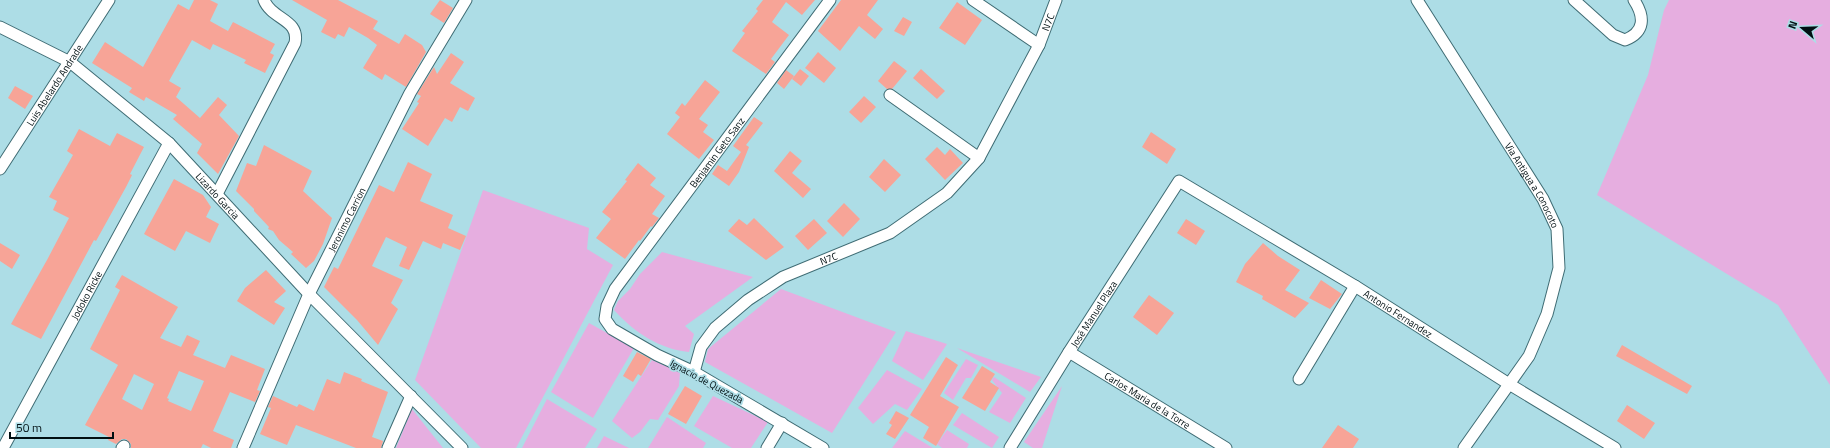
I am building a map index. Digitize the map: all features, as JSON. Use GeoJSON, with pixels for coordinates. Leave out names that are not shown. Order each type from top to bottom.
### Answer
{"type":"FeatureCollection","features":[{"type":"Feature","properties":{"kind":"street","name":"Luis Abelardo Andrade"},"geometry":{"type":"LineString","coordinates":[[0,169],[109,0]]}},
{"type":"Feature","properties":{"kind":"street"},"geometry":{"type":"LineString","coordinates":[[217,194],[296,43],[297,34],[293,26],[269,9],[264,0]]}},
{"type":"Feature","properties":{"kind":"street","name":"Jeronimo Carrion"},"geometry":{"type":"LineString","coordinates":[[243,448],[309,294],[410,93],[466,0]]}},
{"type":"Feature","properties":{"kind":"street","name":"Benjamin Geto Sanz"},"geometry":{"type":"LineString","coordinates":[[606,306],[615,289],[830,0]]}},
{"type":"Feature","properties":{"kind":"street","name":"N7C"},"geometry":{"type":"LineString","coordinates":[[973,0],[1040,45]]}},
{"type":"Feature","properties":{"kind":"street","name":"N7C"},"geometry":{"type":"LineString","coordinates":[[694,372],[701,347],[715,328],[748,300],[783,278],[890,233],[948,193],[979,158],[1040,45],[1056,0]]}},
{"type":"Feature","properties":{"kind":"street","name":"Via Antigua a Conocoto"},"geometry":{"type":"LineString","coordinates":[[1417,0],[1543,199],[1557,230],[1559,268],[1547,314],[1529,356],[1464,448]]}},
{"type":"Feature","properties":{"kind":"street"},"geometry":{"type":"LineString","coordinates":[[1574,0],[1613,35],[1625,40],[1635,36],[1641,27],[1641,14],[1634,0]]}},
{"type":"Feature","properties":{"kind":"street","name":"Lizardo Garcia"},"geometry":{"type":"LineString","coordinates":[[0,26],[70,62],[169,143],[309,294],[462,448]]}},
{"type":"Feature","properties":{"kind":"street"},"geometry":{"type":"LineString","coordinates":[[890,96],[979,158]]}},
{"type":"Feature","properties":{"kind":"street","name":"Jodoko Ricke"},"geometry":{"type":"LineString","coordinates":[[3,448],[169,143]]}},
{"type":"Feature","properties":{"kind":"street","name":"Antonio Fernandez"},"geometry":{"type":"LineString","coordinates":[[1179,181],[1355,286],[1509,384],[1615,448]]}},
{"type":"Feature","properties":{"kind":"street","name":"José Manuel Plaza"},"geometry":{"type":"LineString","coordinates":[[1010,448],[1069,352],[1179,181]]}},
{"type":"Feature","properties":{"kind":"street"},"geometry":{"type":"LineString","coordinates":[[1299,379],[1355,286]]}},
{"type":"Feature","properties":{"kind":"street","name":"Ignacio de Quezada"},"geometry":{"type":"LineString","coordinates":[[606,306],[605,319],[612,329],[658,355],[694,372],[823,448]]}},
{"type":"Feature","properties":{"kind":"street","name":"Carlos Maria de la Torre"},"geometry":{"type":"LineString","coordinates":[[1069,352],[1226,448]]}},
{"type":"Feature","properties":{"kind":"street"},"geometry":{"type":"LineString","coordinates":[[388,448],[411,396]]}},
{"type":"Feature","properties":{"kind":"street"},"geometry":{"type":"LineString","coordinates":[[767,448],[782,423]]}},
{"type":"Feature","properties":{"kind":"shaded area"},"geometry":{"type":"Polygon","coordinates":[[[1669,0],[1830,0],[1830,385],[1778,305],[1597,195],[1648,75],[1664,10],[1669,0]]]}},
{"type":"Feature","properties":{"kind":"shaded area"},"geometry":{"type":"Polygon","coordinates":[[[483,190],[589,228],[587,249],[613,265],[516,448],[481,448],[415,380],[483,190]]]}},
{"type":"Feature","properties":{"kind":"shaded area"},"geometry":{"type":"Polygon","coordinates":[[[662,252],[753,277],[685,326],[694,334],[689,352],[667,347],[648,338],[630,325],[614,310],[618,301],[630,289],[640,274],[662,252]]]}},
{"type":"Feature","properties":{"kind":"shaded area"},"geometry":{"type":"Polygon","coordinates":[[[781,289],[896,332],[832,433],[705,362],[708,349],[781,289]]]}},
{"type":"Feature","properties":{"kind":"shaded area"},"geometry":{"type":"Polygon","coordinates":[[[589,323],[634,348],[593,418],[551,392],[589,323]]]}},
{"type":"Feature","properties":{"kind":"shaded area"},"geometry":{"type":"Polygon","coordinates":[[[906,331],[947,344],[923,380],[892,361],[906,331]]]}},
{"type":"Feature","properties":{"kind":"shaded area"},"geometry":{"type":"Polygon","coordinates":[[[957,348],[1041,377],[1030,392],[957,348]]]}},
{"type":"Feature","properties":{"kind":"shaded area"},"geometry":{"type":"Polygon","coordinates":[[[966,359],[978,365],[971,378],[966,378],[953,400],[944,393],[966,359]]]}},
{"type":"Feature","properties":{"kind":"shaded area"},"geometry":{"type":"Polygon","coordinates":[[[652,360],[680,372],[679,386],[658,420],[650,419],[640,432],[632,438],[612,421],[652,360]]]}},
{"type":"Feature","properties":{"kind":"shaded area"},"geometry":{"type":"Polygon","coordinates":[[[887,370],[922,389],[907,410],[895,404],[873,424],[858,408],[887,370]]]}},
{"type":"Feature","properties":{"kind":"shaded area"},"geometry":{"type":"Polygon","coordinates":[[[994,377],[1026,398],[1010,423],[989,412],[1002,393],[992,380],[994,377]]]}},
{"type":"Feature","properties":{"kind":"shaded area"},"geometry":{"type":"Polygon","coordinates":[[[1062,386],[1042,448],[1033,448],[1024,442],[1062,386]]]}},
{"type":"Feature","properties":{"kind":"shaded area"},"geometry":{"type":"Polygon","coordinates":[[[713,396],[768,422],[751,448],[732,448],[694,426],[713,396]]]}},
{"type":"Feature","properties":{"kind":"shaded area"},"geometry":{"type":"Polygon","coordinates":[[[547,399],[597,429],[585,448],[522,448],[547,399]]]}},
{"type":"Feature","properties":{"kind":"shaded area"},"geometry":{"type":"Polygon","coordinates":[[[412,409],[443,448],[396,448],[412,409]]]}},
{"type":"Feature","properties":{"kind":"shaded area"},"geometry":{"type":"Polygon","coordinates":[[[962,413],[999,437],[992,448],[953,425],[962,413]]]}},
{"type":"Feature","properties":{"kind":"shaded area"},"geometry":{"type":"Polygon","coordinates":[[[667,417],[706,443],[703,448],[648,448],[667,417]]]}},
{"type":"Feature","properties":{"kind":"shaded area"},"geometry":{"type":"Polygon","coordinates":[[[947,430],[969,444],[967,448],[942,448],[937,444],[947,430]]]}},
{"type":"Feature","properties":{"kind":"shaded area"},"geometry":{"type":"Polygon","coordinates":[[[905,431],[933,448],[892,448],[905,431]]]}},
{"type":"Feature","properties":{"kind":"shaded area"},"geometry":{"type":"Polygon","coordinates":[[[604,436],[629,448],[597,448],[604,436]]]}},
{"type":"Feature","properties":{"kind":"building"},"geometry":{"type":"Polygon","coordinates":[[[194,0],[210,0],[218,4],[210,21],[228,31],[233,22],[275,44],[270,53],[274,55],[265,73],[244,63],[246,60],[213,44],[210,50],[192,40],[169,81],[181,88],[176,97],[200,118],[218,97],[227,105],[219,115],[239,136],[218,174],[197,153],[202,144],[173,119],[177,115],[146,97],[144,101],[129,92],[132,88],[92,63],[105,42],[143,67],[178,4],[189,10],[194,0]]]}},
{"type":"Feature","properties":{"kind":"building"},"geometry":{"type":"Polygon","coordinates":[[[292,0],[338,0],[378,21],[373,29],[399,44],[405,34],[422,45],[426,52],[406,87],[385,74],[382,80],[363,68],[377,45],[349,27],[344,37],[338,34],[335,39],[321,32],[327,20],[292,0]]]}},
{"type":"Feature","properties":{"kind":"building"},"geometry":{"type":"Polygon","coordinates":[[[440,0],[453,8],[444,23],[430,14],[440,0]]]}},
{"type":"Feature","properties":{"kind":"building"},"geometry":{"type":"Polygon","coordinates":[[[763,0],[815,0],[802,15],[786,2],[772,22],[789,35],[771,59],[775,62],[766,74],[732,51],[745,33],[742,31],[758,11],[756,9],[763,0]]]}},
{"type":"Feature","properties":{"kind":"building"},"geometry":{"type":"Polygon","coordinates":[[[841,0],[878,0],[867,15],[883,29],[875,39],[859,26],[840,51],[818,31],[841,0]]]}},
{"type":"Feature","properties":{"kind":"building"},"geometry":{"type":"Polygon","coordinates":[[[957,2],[982,20],[965,45],[939,28],[957,2]]]}},
{"type":"Feature","properties":{"kind":"building"},"geometry":{"type":"Polygon","coordinates":[[[903,17],[912,22],[904,36],[894,31],[903,17]]]}},
{"type":"Feature","properties":{"kind":"building"},"geometry":{"type":"Polygon","coordinates":[[[818,52],[836,68],[824,83],[805,68],[818,52]]]}},
{"type":"Feature","properties":{"kind":"building"},"geometry":{"type":"Polygon","coordinates":[[[451,53],[464,62],[450,83],[475,98],[468,111],[460,107],[452,122],[445,118],[428,146],[402,129],[419,103],[417,102],[421,96],[417,94],[434,67],[437,74],[451,53]]]}},
{"type":"Feature","properties":{"kind":"building"},"geometry":{"type":"Polygon","coordinates":[[[894,61],[907,71],[892,89],[887,89],[878,81],[894,61]]]}},
{"type":"Feature","properties":{"kind":"building"},"geometry":{"type":"Polygon","coordinates":[[[800,69],[809,76],[801,86],[792,79],[800,69]]]}},
{"type":"Feature","properties":{"kind":"building"},"geometry":{"type":"Polygon","coordinates":[[[921,69],[945,91],[937,99],[913,78],[921,69]]]}},
{"type":"Feature","properties":{"kind":"building"},"geometry":{"type":"Polygon","coordinates":[[[786,70],[794,76],[784,89],[777,83],[786,70]]]}},
{"type":"Feature","properties":{"kind":"building"},"geometry":{"type":"Polygon","coordinates":[[[705,80],[720,92],[699,119],[708,125],[703,132],[714,140],[699,159],[667,134],[680,117],[675,113],[682,103],[685,106],[705,80]]]}},
{"type":"Feature","properties":{"kind":"building"},"geometry":{"type":"Polygon","coordinates":[[[15,86],[33,96],[25,109],[8,98],[15,86]]]}},
{"type":"Feature","properties":{"kind":"building"},"geometry":{"type":"Polygon","coordinates":[[[864,96],[876,107],[861,123],[849,112],[864,96]]]}},
{"type":"Feature","properties":{"kind":"building"},"geometry":{"type":"Polygon","coordinates":[[[754,117],[763,123],[746,145],[749,147],[739,172],[729,186],[712,174],[718,165],[727,171],[741,152],[733,146],[754,117]]]}},
{"type":"Feature","properties":{"kind":"building"},"geometry":{"type":"Polygon","coordinates":[[[79,129],[110,146],[117,133],[144,147],[130,174],[132,175],[126,187],[96,241],[94,240],[41,339],[11,324],[69,218],[53,210],[57,201],[49,197],[73,155],[67,151],[79,129]]]}},
{"type":"Feature","properties":{"kind":"building"},"geometry":{"type":"Polygon","coordinates":[[[1151,132],[1176,149],[1167,164],[1142,147],[1151,132]]]}},
{"type":"Feature","properties":{"kind":"building"},"geometry":{"type":"Polygon","coordinates":[[[264,145],[312,171],[303,191],[332,218],[323,244],[314,261],[306,268],[291,254],[293,252],[279,240],[273,231],[268,229],[269,227],[254,211],[254,209],[236,191],[247,163],[256,166],[264,145]]]}},
{"type":"Feature","properties":{"kind":"building"},"geometry":{"type":"Polygon","coordinates":[[[937,147],[945,155],[950,149],[963,163],[945,180],[925,159],[937,147]]]}},
{"type":"Feature","properties":{"kind":"building"},"geometry":{"type":"Polygon","coordinates":[[[790,151],[802,161],[792,173],[811,189],[803,198],[774,171],[790,151]]]}},
{"type":"Feature","properties":{"kind":"building"},"geometry":{"type":"Polygon","coordinates":[[[884,159],[901,175],[885,192],[869,177],[884,159]]]}},
{"type":"Feature","properties":{"kind":"building"},"geometry":{"type":"Polygon","coordinates":[[[408,162],[432,174],[420,201],[453,215],[448,228],[466,236],[460,250],[443,243],[441,249],[423,241],[409,270],[399,266],[407,247],[386,237],[372,266],[403,280],[391,303],[398,309],[378,345],[357,320],[324,287],[334,267],[338,269],[379,185],[394,192],[408,162]]]}},
{"type":"Feature","properties":{"kind":"building"},"geometry":{"type":"Polygon","coordinates":[[[638,163],[656,178],[650,185],[665,196],[652,214],[659,218],[640,241],[639,240],[625,259],[596,238],[611,219],[602,212],[627,181],[625,180],[638,163]]]}},
{"type":"Feature","properties":{"kind":"building"},"geometry":{"type":"Polygon","coordinates":[[[174,179],[203,195],[211,207],[206,217],[219,224],[210,243],[186,231],[175,251],[144,234],[174,179]]]}},
{"type":"Feature","properties":{"kind":"building"},"geometry":{"type":"Polygon","coordinates":[[[844,203],[860,219],[843,237],[827,221],[844,203]]]}},
{"type":"Feature","properties":{"kind":"building"},"geometry":{"type":"Polygon","coordinates":[[[754,218],[784,247],[766,260],[728,231],[739,219],[747,225],[754,218]]]}},
{"type":"Feature","properties":{"kind":"building"},"geometry":{"type":"Polygon","coordinates":[[[814,219],[827,233],[808,250],[795,236],[814,219]]]}},
{"type":"Feature","properties":{"kind":"building"},"geometry":{"type":"Polygon","coordinates":[[[1186,219],[1205,231],[1196,245],[1177,233],[1186,219]]]}},
{"type":"Feature","properties":{"kind":"building"},"geometry":{"type":"Polygon","coordinates":[[[0,243],[20,255],[12,269],[0,261],[0,243]]]}},
{"type":"Feature","properties":{"kind":"building"},"geometry":{"type":"Polygon","coordinates":[[[1263,243],[1278,256],[1300,270],[1285,290],[1309,303],[1295,318],[1262,299],[1263,296],[1236,282],[1245,264],[1263,243]]]}},
{"type":"Feature","properties":{"kind":"building"},"geometry":{"type":"Polygon","coordinates":[[[266,270],[286,291],[274,302],[285,308],[274,325],[237,301],[245,288],[266,270]]]}},
{"type":"Feature","properties":{"kind":"building"},"geometry":{"type":"Polygon","coordinates":[[[122,275],[178,307],[160,338],[181,347],[187,335],[200,341],[193,355],[225,368],[231,355],[265,369],[257,390],[260,391],[255,402],[230,392],[213,431],[234,440],[231,448],[211,448],[203,444],[201,448],[131,448],[131,444],[126,439],[122,439],[116,444],[108,440],[109,437],[85,425],[118,365],[90,349],[120,290],[115,287],[122,275]],[[179,371],[167,398],[169,399],[168,401],[191,411],[204,381],[179,371]],[[134,374],[122,399],[142,410],[154,384],[134,374]]]}},
{"type":"Feature","properties":{"kind":"building"},"geometry":{"type":"Polygon","coordinates":[[[1321,280],[1342,294],[1330,309],[1309,298],[1321,280]]]}},
{"type":"Feature","properties":{"kind":"building"},"geometry":{"type":"Polygon","coordinates":[[[1149,295],[1174,313],[1157,335],[1133,317],[1149,295]]]}},
{"type":"Feature","properties":{"kind":"building"},"geometry":{"type":"Polygon","coordinates":[[[1622,345],[1692,386],[1687,394],[1616,356],[1622,345]]]}},
{"type":"Feature","properties":{"kind":"building"},"geometry":{"type":"Polygon","coordinates":[[[637,352],[651,359],[641,376],[638,374],[633,382],[623,376],[637,352]]]}},
{"type":"Feature","properties":{"kind":"building"},"geometry":{"type":"Polygon","coordinates":[[[946,357],[958,365],[940,396],[959,407],[936,446],[923,438],[929,427],[910,415],[946,357]]]}},
{"type":"Feature","properties":{"kind":"building"},"geometry":{"type":"Polygon","coordinates":[[[982,366],[995,374],[990,382],[999,388],[985,411],[962,398],[982,366]]]}},
{"type":"Feature","properties":{"kind":"building"},"geometry":{"type":"Polygon","coordinates":[[[344,372],[388,392],[372,437],[383,441],[381,448],[356,448],[296,425],[287,445],[260,434],[271,408],[268,407],[273,396],[297,407],[299,404],[314,411],[327,379],[340,384],[344,372]]]}},
{"type":"Feature","properties":{"kind":"building"},"geometry":{"type":"Polygon","coordinates":[[[685,386],[702,396],[686,424],[668,414],[685,386]]]}},
{"type":"Feature","properties":{"kind":"building"},"geometry":{"type":"Polygon","coordinates":[[[1627,405],[1655,423],[1644,439],[1617,421],[1627,405]]]}},
{"type":"Feature","properties":{"kind":"building"},"geometry":{"type":"Polygon","coordinates":[[[896,411],[909,418],[895,439],[886,434],[892,425],[889,423],[896,411]]]}},
{"type":"Feature","properties":{"kind":"building"},"geometry":{"type":"Polygon","coordinates":[[[1338,425],[1359,439],[1353,448],[1322,448],[1338,425]]]}}]}
